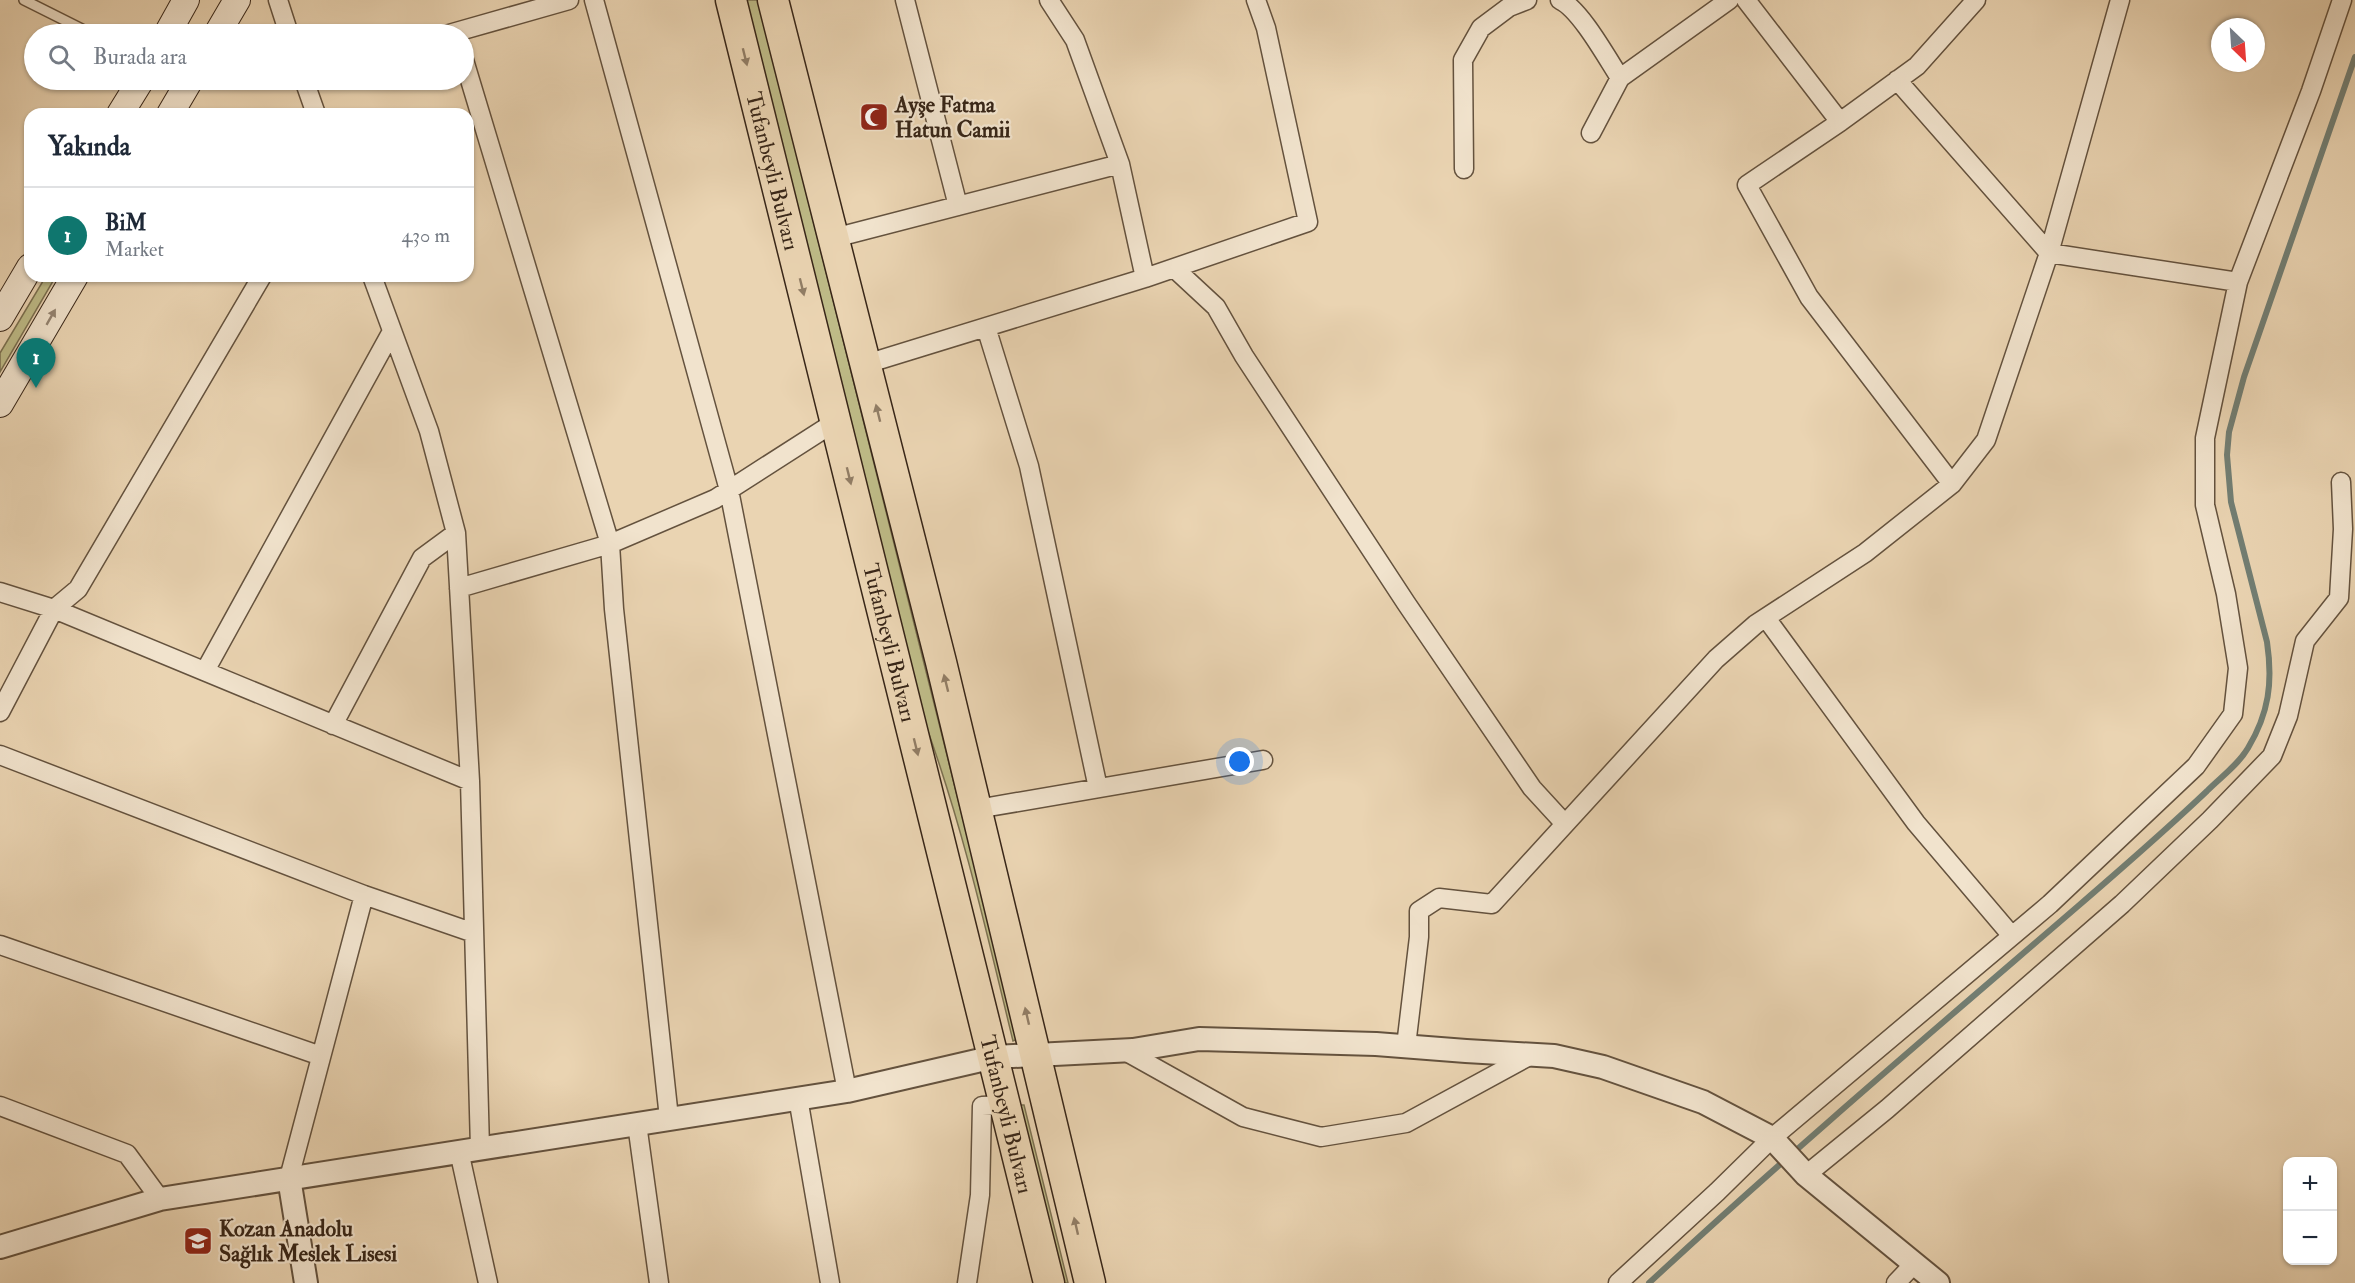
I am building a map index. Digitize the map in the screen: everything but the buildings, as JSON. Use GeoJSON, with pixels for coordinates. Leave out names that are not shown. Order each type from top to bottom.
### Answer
{"type":"FeatureCollection","features":[{"type":"Feature","properties":{"kind":"highway","name":"Tufanbeyli Bulvarı"},"geometry":{"type":"LineString","coordinates":[[731,0],[1049,1283]]}},
{"type":"Feature","properties":{"kind":"highway","name":"Tufanbeyli Bulvarı"},"geometry":{"type":"LineString","coordinates":[[773,0],[977,809],[1089,1283]]}},
{"type":"Feature","properties":{"kind":"main road"},"geometry":{"type":"LineString","coordinates":[[173,24],[186,0]]}},
{"type":"Feature","properties":{"kind":"main road"},"geometry":{"type":"LineString","coordinates":[[223,24],[237,0]]}},
{"type":"Feature","properties":{"kind":"main road"},"geometry":{"type":"LineString","coordinates":[[124,108],[135,90]]}},
{"type":"Feature","properties":{"kind":"main road"},"geometry":{"type":"LineString","coordinates":[[174,108],[184,90]]}},
{"type":"Feature","properties":{"kind":"main road"},"geometry":{"type":"LineString","coordinates":[[0,318],[24,277]]}},
{"type":"Feature","properties":{"kind":"main road"},"geometry":{"type":"LineString","coordinates":[[0,404],[71,282]]}},
{"type":"Feature","properties":{"kind":"street"},"geometry":{"type":"LineString","coordinates":[[278,0],[286,24]]}},
{"type":"Feature","properties":{"kind":"street"},"geometry":{"type":"LineString","coordinates":[[474,28],[569,0]]}},
{"type":"Feature","properties":{"kind":"street"},"geometry":{"type":"LineString","coordinates":[[594,0],[729,490],[847,1091]]}},
{"type":"Feature","properties":{"kind":"street"},"geometry":{"type":"LineString","coordinates":[[905,0],[958,206]]}},
{"type":"Feature","properties":{"kind":"street"},"geometry":{"type":"LineString","coordinates":[[1049,0],[1075,40],[1120,164],[1145,278]]}},
{"type":"Feature","properties":{"kind":"street"},"geometry":{"type":"LineString","coordinates":[[866,364],[1145,278],[1308,222],[1266,28],[1256,0]]}},
{"type":"Feature","properties":{"kind":"street"},"geometry":{"type":"LineString","coordinates":[[1464,169],[1463,60],[1481,28],[1509,7],[1527,0]]}},
{"type":"Feature","properties":{"kind":"street"},"geometry":{"type":"LineString","coordinates":[[1560,0],[1565,2],[1587,27],[1620,78]]}},
{"type":"Feature","properties":{"kind":"street"},"geometry":{"type":"LineString","coordinates":[[1591,133],[1620,78],[1729,0]]}},
{"type":"Feature","properties":{"kind":"street"},"geometry":{"type":"LineString","coordinates":[[1746,0],[1840,122]]}},
{"type":"Feature","properties":{"kind":"street"},"geometry":{"type":"LineString","coordinates":[[1952,484],[1809,297],[1747,185],[1917,66],[1976,0]]}},
{"type":"Feature","properties":{"kind":"street"},"geometry":{"type":"LineString","coordinates":[[1406,1046],[1419,937],[1419,911],[1439,898],[1492,904],[1716,659],[1766,618],[1864,553],[1952,484],[1986,440],[2049,253],[2120,0]]}},
{"type":"Feature","properties":{"kind":"street"},"geometry":{"type":"LineString","coordinates":[[1618,1283],[1774,1141],[2050,904],[2196,766],[2233,714],[2238,668],[2226,594],[2205,505],[2205,438],[2238,282],[2311,90],[2342,0]]}},
{"type":"Feature","properties":{"kind":"street"},"geometry":{"type":"LineString","coordinates":[[1897,80],[2049,253],[2238,282]]}},
{"type":"Feature","properties":{"kind":"street"},"geometry":{"type":"LineString","coordinates":[[308,90],[314,108]]}},
{"type":"Feature","properties":{"kind":"street"},"geometry":{"type":"LineString","coordinates":[[473,90],[610,544],[617,632],[669,1118]]}},
{"type":"Feature","properties":{"kind":"street"},"geometry":{"type":"LineString","coordinates":[[834,238],[1120,164]]}},
{"type":"Feature","properties":{"kind":"street"},"geometry":{"type":"LineString","coordinates":[[1174,268],[1216,307],[1244,356],[1406,603],[1532,788],[1565,824]]}},
{"type":"Feature","properties":{"kind":"street"},"geometry":{"type":"LineString","coordinates":[[0,712],[54,609],[78,589],[258,282]]}},
{"type":"Feature","properties":{"kind":"street"},"geometry":{"type":"LineString","coordinates":[[374,282],[429,431],[456,533],[470,781],[474,933],[470,1150],[488,1283]]}},
{"type":"Feature","properties":{"kind":"street"},"geometry":{"type":"LineString","coordinates":[[986,327],[1029,466],[1098,788]]}},
{"type":"Feature","properties":{"kind":"street"},"geometry":{"type":"LineString","coordinates":[[205,671],[391,333]]}},
{"type":"Feature","properties":{"kind":"street"},"geometry":{"type":"LineString","coordinates":[[459,588],[610,544],[715,499],[836,422]]}},
{"type":"Feature","properties":{"kind":"street"},"geometry":{"type":"LineString","coordinates":[[1806,1175],[1887,1109],[2122,904],[2210,820],[2272,756],[2288,716],[2305,641],[2339,598],[2343,529],[2341,482]]}},
{"type":"Feature","properties":{"kind":"street"},"geometry":{"type":"LineString","coordinates":[[333,725],[422,558],[456,533]]}},
{"type":"Feature","properties":{"kind":"street"},"geometry":{"type":"LineString","coordinates":[[0,592],[54,609],[470,781]]}},
{"type":"Feature","properties":{"kind":"street"},"geometry":{"type":"LineString","coordinates":[[1766,618],[1916,823],[2012,936]]}},
{"type":"Feature","properties":{"kind":"street"},"geometry":{"type":"LineString","coordinates":[[0,755],[364,895],[474,933]]}},
{"type":"Feature","properties":{"kind":"street"},"geometry":{"type":"LineString","coordinates":[[977,809],[1263,760]]}},
{"type":"Feature","properties":{"kind":"street"},"geometry":{"type":"LineString","coordinates":[[306,1283],[289,1178],[364,895]]}},
{"type":"Feature","properties":{"kind":"street"},"geometry":{"type":"LineString","coordinates":[[0,945],[321,1056]]}},
{"type":"Feature","properties":{"kind":"street"},"geometry":{"type":"LineString","coordinates":[[0,1247],[160,1199],[847,1091],[994,1057],[1125,1051],[1199,1039],[1406,1046],[1531,1054],[1554,1056],[1603,1066],[1703,1102],[1774,1141],[1806,1175],[1913,1265],[1938,1283]]}},
{"type":"Feature","properties":{"kind":"street"},"geometry":{"type":"LineString","coordinates":[[1125,1051],[1243,1117],[1321,1137],[1406,1123],[1531,1054]]}},
{"type":"Feature","properties":{"kind":"street"},"geometry":{"type":"LineString","coordinates":[[798,1098],[830,1283]]}},
{"type":"Feature","properties":{"kind":"street"},"geometry":{"type":"LineString","coordinates":[[967,1283],[980,1195],[982,1106],[1005,1105]]}},
{"type":"Feature","properties":{"kind":"street"},"geometry":{"type":"LineString","coordinates":[[0,1106],[127,1154],[160,1199]]}},
{"type":"Feature","properties":{"kind":"street"},"geometry":{"type":"LineString","coordinates":[[637,1124],[659,1283]]}},
{"type":"Feature","properties":{"kind":"street"},"geometry":{"type":"LineString","coordinates":[[1896,1283],[1913,1265]]}},
{"type":"Feature","properties":{"kind":"lane"},"geometry":{"type":"LineString","coordinates":[[24,0],[72,24]]}},
{"type":"Feature","properties":{"kind":"shaded area"},"geometry":{"type":"Polygon","coordinates":[[[745,0],[758,0],[1018,1039],[1013,1041],[963,841],[925,723],[745,0]]]}},
{"type":"Feature","properties":{"kind":"shaded area"},"geometry":{"type":"Polygon","coordinates":[[[42,282],[52,282],[0,372],[0,353],[42,282]]]}},
{"type":"Feature","properties":{"kind":"shaded area"},"geometry":{"type":"Polygon","coordinates":[[[1020,1105],[1024,1105],[1068,1283],[1064,1283],[1020,1105]]]}},
{"type":"Feature","properties":{"kind":"waterway"},"geometry":{"type":"LineString","coordinates":[[1649,1283],[1915,1046],[2159,835],[2229,771],[2248,748],[2265,710],[2270,671],[2267,642],[2231,502],[2227,455],[2229,432],[2244,377],[2355,57]]}},
{"type":"Feature","properties":{"kind":"place","name":"Ayşe Fatma Hatun Camii"},"geometry":{"type":"Point","coordinates":[874,117]}},
{"type":"Feature","properties":{"kind":"place","name":"BiM"},"geometry":{"type":"Point","coordinates":[36,388]}},
{"type":"Feature","properties":{"kind":"place","name":"Kozan Anadolu Sağlık Meslek Lisesi"},"geometry":{"type":"Point","coordinates":[198,1241]}}]}
